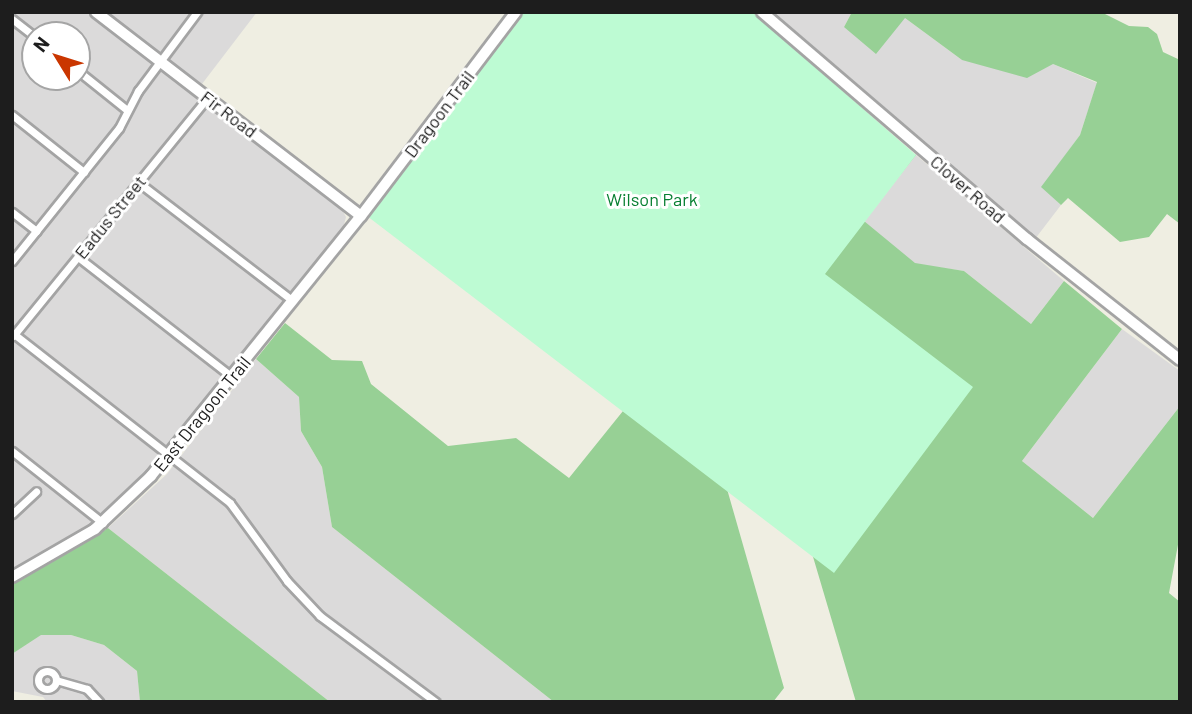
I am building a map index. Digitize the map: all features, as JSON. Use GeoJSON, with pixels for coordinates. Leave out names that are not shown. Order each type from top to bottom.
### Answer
{"type":"FeatureCollection","features":[{"type":"Feature","properties":{"kind":"street","name":"Fir Road"},"geometry":{"type":"LineString","coordinates":[[96,12],[361,216]]}},
{"type":"Feature","properties":{"kind":"street","name":"Dragoon Trail"},"geometry":{"type":"LineString","coordinates":[[361,216],[516,12]]}},
{"type":"Feature","properties":{"kind":"street","name":"Clover Road"},"geometry":{"type":"LineString","coordinates":[[762,12],[1037,247],[1180,360]]}},
{"type":"Feature","properties":{"kind":"street"},"geometry":{"type":"LineString","coordinates":[[12,261],[119,128],[127,110],[193,14]]}},
{"type":"Feature","properties":{"kind":"street"},"geometry":{"type":"LineString","coordinates":[[91,82],[127,110]]}},
{"type":"Feature","properties":{"kind":"street","name":"Eadus Street"},"geometry":{"type":"LineString","coordinates":[[13,336],[207,97]]}},
{"type":"Feature","properties":{"kind":"street"},"geometry":{"type":"LineString","coordinates":[[12,115],[84,172]]}},
{"type":"Feature","properties":{"kind":"street"},"geometry":{"type":"LineString","coordinates":[[138,182],[293,301]]}},
{"type":"Feature","properties":{"kind":"street"},"geometry":{"type":"LineString","coordinates":[[12,212],[36,231]]}},
{"type":"Feature","properties":{"kind":"street","name":"East Dragoon Trail"},"geometry":{"type":"LineString","coordinates":[[12,577],[103,523],[169,455],[361,216]]}},
{"type":"Feature","properties":{"kind":"street"},"geometry":{"type":"LineString","coordinates":[[78,257],[232,377]]}},
{"type":"Feature","properties":{"kind":"street"},"geometry":{"type":"LineString","coordinates":[[13,336],[230,503],[287,581],[320,616],[436,702]]}},
{"type":"Feature","properties":{"kind":"street"},"geometry":{"type":"LineString","coordinates":[[12,451],[103,523]]}},
{"type":"Feature","properties":{"kind":"street"},"geometry":{"type":"LineString","coordinates":[[12,514],[36,492]]}},
{"type":"Feature","properties":{"kind":"street"},"geometry":{"type":"LineString","coordinates":[[57,680],[87,689],[99,702]]}},
{"type":"Feature","properties":{"kind":"shaded area"},"geometry":{"type":"Polygon","coordinates":[[[12,12],[91,12],[338,203],[346,217],[342,232],[132,490],[77,536],[12,572],[12,12]]]}},
{"type":"Feature","properties":{"kind":"shaded area"},"geometry":{"type":"Polygon","coordinates":[[[102,12],[257,12],[202,84],[102,12]]]}},
{"type":"Feature","properties":{"kind":"shaded area"},"geometry":{"type":"Polygon","coordinates":[[[770,12],[852,12],[844,27],[905,18],[962,60],[1053,64],[1097,83],[1080,135],[1042,187],[1061,205],[1035,239],[770,12]]]}},
{"type":"Feature","properties":{"kind":"shaded area"},"geometry":{"type":"Polygon","coordinates":[[[916,155],[1064,281],[1031,324],[964,271],[915,264],[864,222],[916,155]]]}},
{"type":"Feature","properties":{"kind":"shaded area"},"geometry":{"type":"Polygon","coordinates":[[[1122,329],[1180,371],[1180,406],[1093,518],[1022,461],[1122,329]]]}},
{"type":"Feature","properties":{"kind":"shaded area"},"geometry":{"type":"Polygon","coordinates":[[[256,359],[299,397],[301,431],[322,467],[332,527],[554,702],[330,702],[108,528],[167,474],[256,359]]]}},
{"type":"Feature","properties":{"kind":"shaded area"},"geometry":{"type":"Polygon","coordinates":[[[40,635],[71,635],[104,645],[137,671],[140,702],[47,702],[43,697],[12,691],[12,654],[40,635]]]}},
{"type":"Feature","properties":{"kind":"green space","name":"Wilson Park"},"geometry":{"type":"Polygon","coordinates":[[[520,12],[752,12],[916,155],[825,274],[973,387],[834,573],[367,216],[520,12]]]}},
{"type":"Feature","properties":{"kind":"green space"},"geometry":{"type":"Polygon","coordinates":[[[852,12],[1101,12],[1129,26],[1148,27],[1157,34],[1163,52],[1180,60],[1180,224],[1167,214],[1149,237],[1120,242],[1068,198],[1061,205],[1041,187],[1080,135],[1097,82],[1053,64],[1027,78],[962,60],[905,18],[876,54],[844,27],[852,12]]]}},
{"type":"Feature","properties":{"kind":"green space"},"geometry":{"type":"Polygon","coordinates":[[[663,50],[916,155],[864,221],[915,263],[964,271],[1031,324],[1064,281],[1122,329],[1022,461],[1093,518],[1180,406],[1180,534],[1169,593],[1180,602],[1180,702],[856,702],[663,50]]]}},
{"type":"Feature","properties":{"kind":"green space"},"geometry":{"type":"Polygon","coordinates":[[[285,323],[332,360],[362,361],[371,384],[448,446],[516,438],[569,478],[623,411],[727,489],[784,688],[773,702],[554,702],[332,527],[322,467],[301,431],[299,397],[256,359],[285,323]]]}},
{"type":"Feature","properties":{"kind":"green space"},"geometry":{"type":"Polygon","coordinates":[[[108,528],[330,702],[140,702],[137,671],[104,645],[71,635],[41,635],[12,654],[12,585],[108,528]]]}}]}
